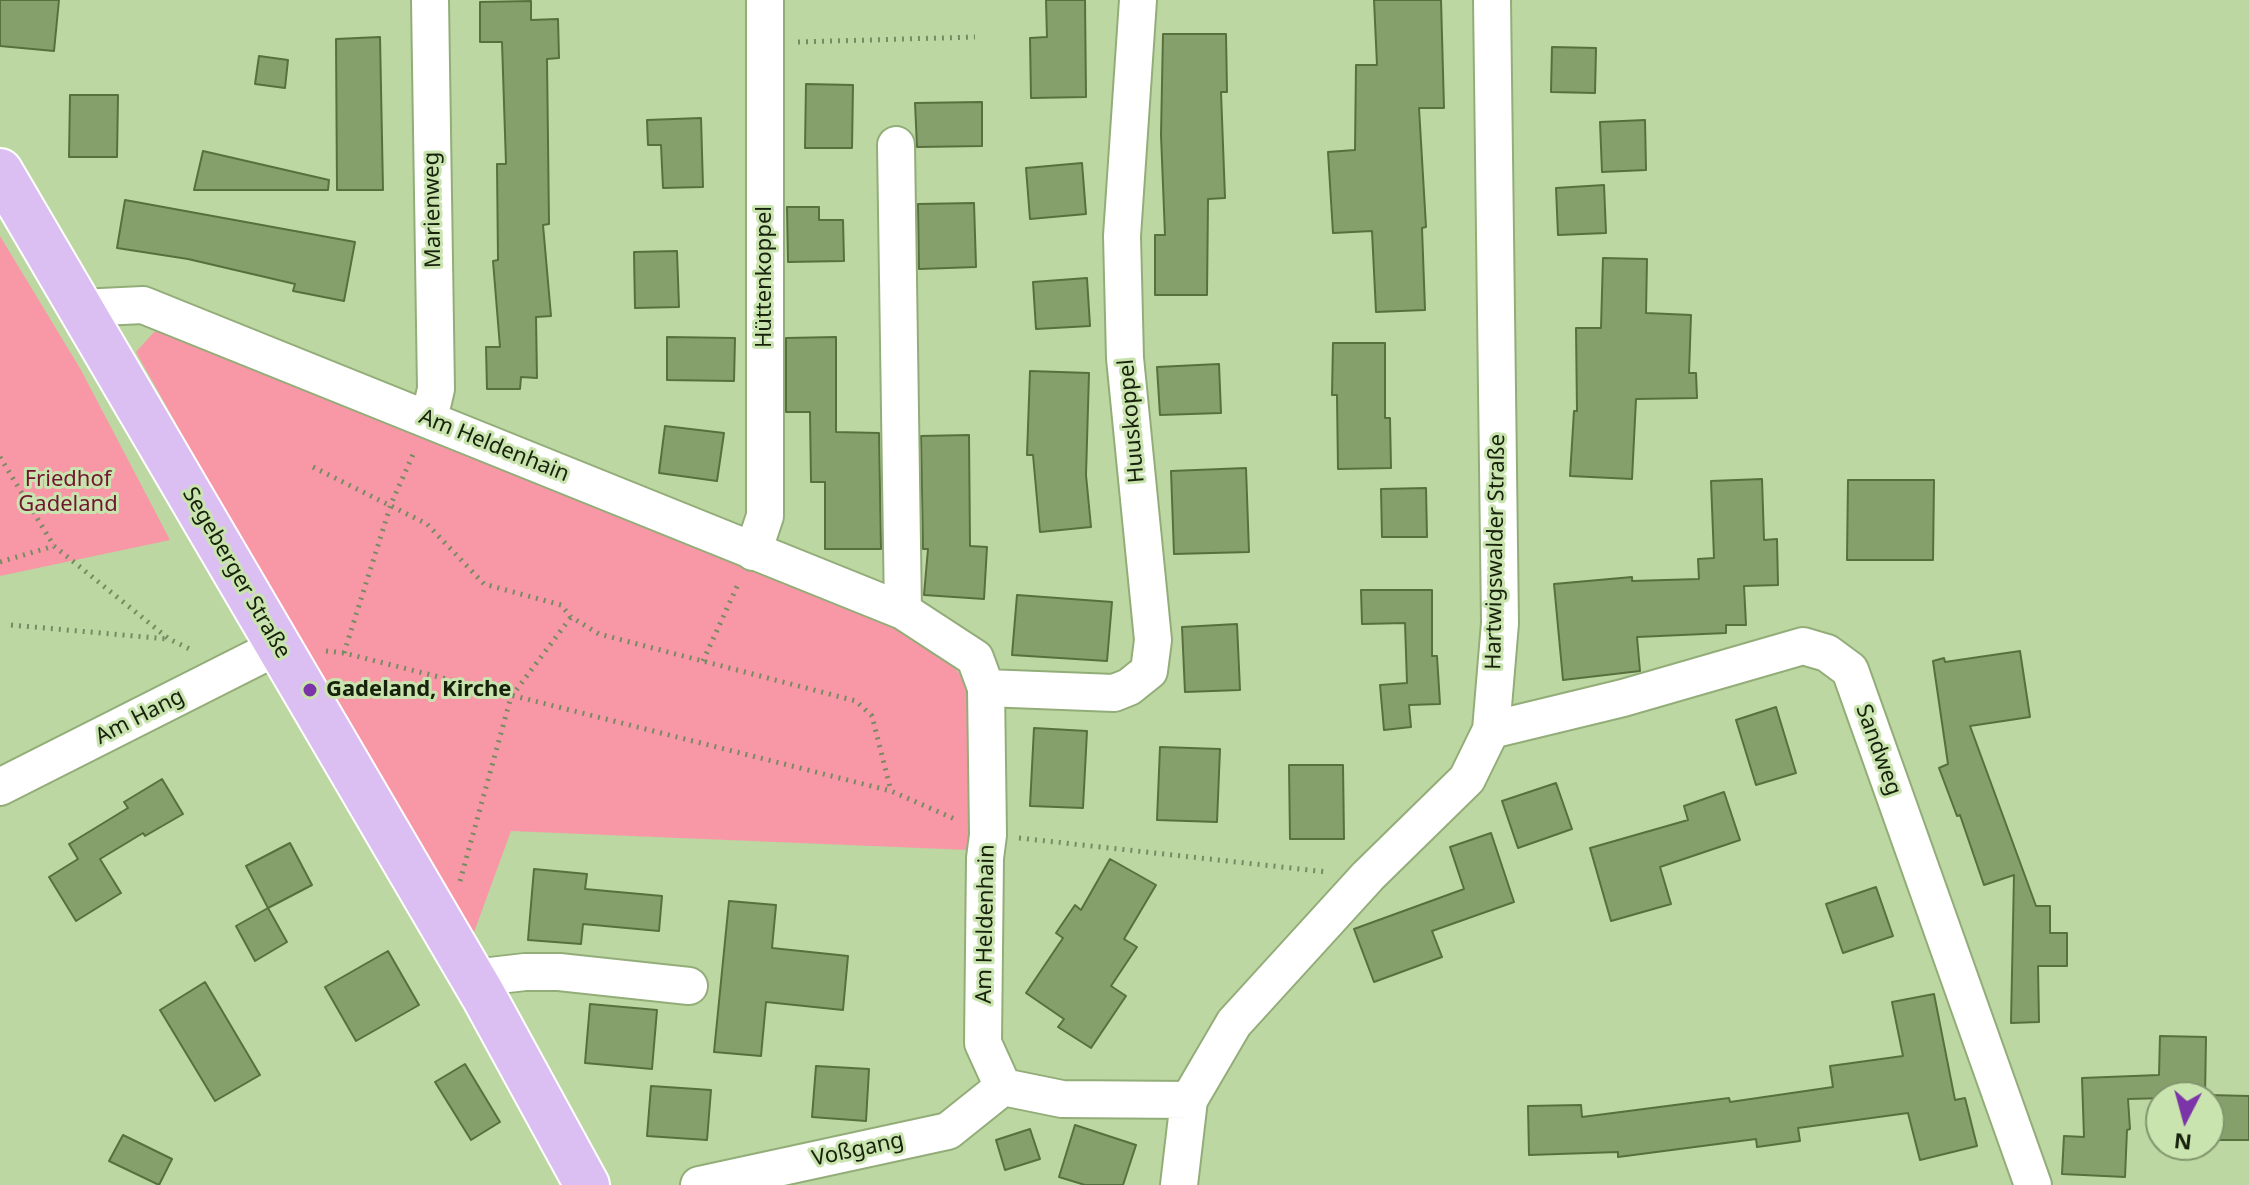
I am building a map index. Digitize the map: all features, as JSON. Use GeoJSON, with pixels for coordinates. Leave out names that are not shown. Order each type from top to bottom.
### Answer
{"type":"FeatureCollection","features":[{"type":"Feature","properties":{"kind":"main road","name":"Segeberger Straße"},"geometry":{"type":"LineString","coordinates":[[0,171],[446,931],[587,1185]]}},
{"type":"Feature","properties":{"kind":"street","name":"Marienweg"},"geometry":{"type":"LineString","coordinates":[[429,419],[436,389],[430,0]]}},
{"type":"Feature","properties":{"kind":"street","name":"Hüttenkoppel"},"geometry":{"type":"LineString","coordinates":[[753,552],[765,516],[765,0]]}},
{"type":"Feature","properties":{"kind":"street","name":"Huuskoppel"},"geometry":{"type":"LineString","coordinates":[[986,688],[1114,693],[1129,687],[1149,671],[1153,640],[1125,358],[1122,236],[1138,0]]}},
{"type":"Feature","properties":{"kind":"street","name":"Hartwigswalder Straße"},"geometry":{"type":"LineString","coordinates":[[1179,1185],[1189,1100],[1234,1023],[1368,876],[1467,779],[1491,730],[1500,623],[1492,0]]}},
{"type":"Feature","properties":{"kind":"street"},"geometry":{"type":"LineString","coordinates":[[896,145],[903,611]]}},
{"type":"Feature","properties":{"kind":"street","name":"Am Heldenhain"},"geometry":{"type":"LineString","coordinates":[[80,308],[143,305],[903,611],[975,658],[986,688],[988,835],[985,858],[983,1043],[1003,1087]]}},
{"type":"Feature","properties":{"kind":"street","name":"Am Hang"},"geometry":{"type":"LineString","coordinates":[[0,787],[279,646]]}},
{"type":"Feature","properties":{"kind":"street","name":"Sandweg"},"geometry":{"type":"LineString","coordinates":[[1491,730],[1623,698],[1803,646],[1827,653],[1850,670],[2033,1185]]}},
{"type":"Feature","properties":{"kind":"street"},"geometry":{"type":"LineString","coordinates":[[473,978],[559,972],[689,986]]}},
{"type":"Feature","properties":{"kind":"street"},"geometry":{"type":"LineString","coordinates":[[1003,1087],[1062,1099],[1189,1100]]}},
{"type":"Feature","properties":{"kind":"street","name":"Voßgang"},"geometry":{"type":"LineString","coordinates":[[699,1185],[948,1131],[1003,1087]]}},
{"type":"Feature","properties":{"kind":"path"},"geometry":{"type":"LineString","coordinates":[[765,43],[975,37]]}},
{"type":"Feature","properties":{"kind":"path"},"geometry":{"type":"LineString","coordinates":[[344,653],[391,504],[429,419]]}},
{"type":"Feature","properties":{"kind":"path"},"geometry":{"type":"LineString","coordinates":[[0,457],[54,546],[169,639],[231,669]]}},
{"type":"Feature","properties":{"kind":"path"},"geometry":{"type":"LineString","coordinates":[[313,467],[427,524],[484,584],[561,605],[571,617],[599,634],[856,701],[872,716],[891,791]]}},
{"type":"Feature","properties":{"kind":"path"},"geometry":{"type":"LineString","coordinates":[[0,562],[54,546]]}},
{"type":"Feature","properties":{"kind":"path"},"geometry":{"type":"LineString","coordinates":[[703,661],[753,552]]}},
{"type":"Feature","properties":{"kind":"path"},"geometry":{"type":"LineString","coordinates":[[446,931],[511,697],[571,617]]}},
{"type":"Feature","properties":{"kind":"path"},"geometry":{"type":"LineString","coordinates":[[11,625],[169,639]]}},
{"type":"Feature","properties":{"kind":"path"},"geometry":{"type":"LineString","coordinates":[[279,646],[344,653],[891,791],[988,835],[1368,876]]}},
{"type":"Feature","properties":{"kind":"green space","name":"Friedhof Gadeland"},"geometry":{"type":"Polygon","coordinates":[[[0,236],[81,370],[170,540],[0,576],[0,236]]]}},
{"type":"Feature","properties":{"kind":"green space"},"geometry":{"type":"Polygon","coordinates":[[[154,332],[188,332],[887,618],[945,655],[971,689],[971,826],[968,850],[511,831],[473,935],[296,638],[136,352],[154,332]]]}},
{"type":"Feature","properties":{"kind":"building"},"geometry":{"type":"Polygon","coordinates":[[[0,0],[59,0],[54,51],[0,46],[0,0]]]}},
{"type":"Feature","properties":{"kind":"building"},"geometry":{"type":"Polygon","coordinates":[[[1046,0],[1085,0],[1086,97],[1031,98],[1030,38],[1047,37],[1046,0]]]}},
{"type":"Feature","properties":{"kind":"building"},"geometry":{"type":"Polygon","coordinates":[[[1374,0],[1441,0],[1444,108],[1419,108],[1426,227],[1422,228],[1425,310],[1376,312],[1372,231],[1333,233],[1328,152],[1355,150],[1356,65],[1377,65],[1374,0]]]}},
{"type":"Feature","properties":{"kind":"building"},"geometry":{"type":"Polygon","coordinates":[[[531,1],[531,20],[558,19],[559,58],[547,59],[549,224],[543,225],[551,316],[536,317],[537,378],[521,377],[520,389],[487,389],[486,347],[500,347],[493,261],[498,260],[497,164],[506,164],[502,42],[480,42],[480,2],[531,1]]]}},
{"type":"Feature","properties":{"kind":"building"},"geometry":{"type":"Polygon","coordinates":[[[1163,34],[1226,34],[1227,92],[1221,92],[1225,198],[1208,199],[1207,295],[1155,295],[1155,235],[1165,235],[1161,135],[1163,34]]]}},
{"type":"Feature","properties":{"kind":"building"},"geometry":{"type":"Polygon","coordinates":[[[380,37],[383,190],[337,190],[336,39],[380,37]]]}},
{"type":"Feature","properties":{"kind":"building"},"geometry":{"type":"Polygon","coordinates":[[[1552,47],[1596,48],[1595,93],[1551,92],[1552,47]]]}},
{"type":"Feature","properties":{"kind":"building"},"geometry":{"type":"Polygon","coordinates":[[[259,56],[288,60],[285,88],[255,84],[259,56]]]}},
{"type":"Feature","properties":{"kind":"building"},"geometry":{"type":"Polygon","coordinates":[[[806,84],[853,85],[852,148],[805,148],[806,84]]]}},
{"type":"Feature","properties":{"kind":"building"},"geometry":{"type":"Polygon","coordinates":[[[70,95],[118,95],[117,157],[69,157],[70,95]]]}},
{"type":"Feature","properties":{"kind":"building"},"geometry":{"type":"Polygon","coordinates":[[[982,102],[982,146],[917,147],[915,103],[982,102]]]}},
{"type":"Feature","properties":{"kind":"building"},"geometry":{"type":"Polygon","coordinates":[[[701,118],[703,187],[663,188],[661,145],[648,145],[647,120],[701,118]]]}},
{"type":"Feature","properties":{"kind":"building"},"geometry":{"type":"Polygon","coordinates":[[[1645,120],[1646,170],[1602,172],[1600,122],[1645,120]]]}},
{"type":"Feature","properties":{"kind":"building"},"geometry":{"type":"Polygon","coordinates":[[[203,151],[329,180],[328,190],[194,190],[203,151]]]}},
{"type":"Feature","properties":{"kind":"building"},"geometry":{"type":"Polygon","coordinates":[[[1082,163],[1086,214],[1030,219],[1026,168],[1082,163]]]}},
{"type":"Feature","properties":{"kind":"building"},"geometry":{"type":"Polygon","coordinates":[[[1604,185],[1606,233],[1558,235],[1556,188],[1604,185]]]}},
{"type":"Feature","properties":{"kind":"building"},"geometry":{"type":"Polygon","coordinates":[[[125,200],[355,242],[344,301],[293,291],[295,284],[188,259],[117,248],[125,200]]]}},
{"type":"Feature","properties":{"kind":"building"},"geometry":{"type":"Polygon","coordinates":[[[974,203],[976,267],[919,269],[918,204],[974,203]]]}},
{"type":"Feature","properties":{"kind":"building"},"geometry":{"type":"Polygon","coordinates":[[[787,207],[819,207],[819,220],[843,220],[844,261],[788,262],[787,207]]]}},
{"type":"Feature","properties":{"kind":"building"},"geometry":{"type":"Polygon","coordinates":[[[677,251],[679,307],[635,308],[634,252],[677,251]]]}},
{"type":"Feature","properties":{"kind":"building"},"geometry":{"type":"Polygon","coordinates":[[[1603,258],[1647,259],[1646,313],[1691,315],[1689,373],[1696,373],[1697,398],[1636,399],[1632,479],[1570,476],[1574,411],[1577,411],[1576,328],[1601,328],[1603,258]]]}},
{"type":"Feature","properties":{"kind":"building"},"geometry":{"type":"Polygon","coordinates":[[[1087,278],[1090,326],[1036,329],[1033,282],[1087,278]]]}},
{"type":"Feature","properties":{"kind":"building"},"geometry":{"type":"Polygon","coordinates":[[[667,337],[735,338],[734,381],[667,380],[667,337]]]}},
{"type":"Feature","properties":{"kind":"building"},"geometry":{"type":"Polygon","coordinates":[[[836,337],[836,432],[879,433],[881,549],[825,549],[825,482],[811,482],[810,412],[786,412],[786,338],[836,337]]]}},
{"type":"Feature","properties":{"kind":"building"},"geometry":{"type":"Polygon","coordinates":[[[1333,343],[1385,343],[1385,418],[1390,418],[1391,468],[1338,469],[1337,395],[1332,395],[1333,343]]]}},
{"type":"Feature","properties":{"kind":"building"},"geometry":{"type":"Polygon","coordinates":[[[1219,364],[1221,413],[1160,415],[1157,367],[1219,364]]]}},
{"type":"Feature","properties":{"kind":"building"},"geometry":{"type":"Polygon","coordinates":[[[1030,371],[1089,373],[1086,475],[1091,527],[1040,532],[1033,455],[1027,455],[1030,371]]]}},
{"type":"Feature","properties":{"kind":"building"},"geometry":{"type":"Polygon","coordinates":[[[665,426],[724,433],[717,481],[659,473],[665,426]]]}},
{"type":"Feature","properties":{"kind":"building"},"geometry":{"type":"Polygon","coordinates":[[[969,435],[970,546],[987,547],[984,599],[924,595],[928,549],[923,549],[921,436],[969,435]]]}},
{"type":"Feature","properties":{"kind":"building"},"geometry":{"type":"Polygon","coordinates":[[[1246,468],[1249,552],[1174,554],[1171,471],[1246,468]]]}},
{"type":"Feature","properties":{"kind":"building"},"geometry":{"type":"Polygon","coordinates":[[[1762,479],[1764,540],[1777,539],[1778,585],[1744,586],[1746,625],[1726,625],[1726,633],[1637,637],[1640,671],[1563,680],[1554,584],[1632,577],[1632,581],[1699,579],[1698,559],[1714,558],[1711,481],[1762,479]]]}},
{"type":"Feature","properties":{"kind":"building"},"geometry":{"type":"Polygon","coordinates":[[[1848,480],[1934,480],[1933,560],[1847,560],[1848,480]]]}},
{"type":"Feature","properties":{"kind":"building"},"geometry":{"type":"Polygon","coordinates":[[[1426,488],[1427,537],[1382,537],[1381,489],[1426,488]]]}},
{"type":"Feature","properties":{"kind":"building"},"geometry":{"type":"Polygon","coordinates":[[[1361,590],[1432,590],[1432,656],[1437,656],[1440,704],[1409,705],[1411,727],[1384,730],[1380,685],[1407,683],[1405,623],[1362,624],[1361,590]]]}},
{"type":"Feature","properties":{"kind":"building"},"geometry":{"type":"Polygon","coordinates":[[[1017,595],[1112,602],[1107,661],[1012,655],[1017,595]]]}},
{"type":"Feature","properties":{"kind":"building"},"geometry":{"type":"Polygon","coordinates":[[[1237,624],[1240,690],[1185,692],[1182,627],[1237,624]]]}},
{"type":"Feature","properties":{"kind":"building"},"geometry":{"type":"Polygon","coordinates":[[[2020,651],[2030,717],[1970,726],[2036,906],[2050,906],[2050,933],[2067,933],[2067,966],[2038,966],[2039,1022],[2011,1023],[2014,875],[1984,885],[1960,815],[1957,816],[1939,768],[1948,764],[1933,661],[2020,651]]]}},
{"type":"Feature","properties":{"kind":"building"},"geometry":{"type":"Polygon","coordinates":[[[1776,707],[1796,773],[1756,785],[1736,720],[1776,707]]]}},
{"type":"Feature","properties":{"kind":"building"},"geometry":{"type":"Polygon","coordinates":[[[1034,728],[1087,731],[1083,808],[1030,806],[1034,728]]]}},
{"type":"Feature","properties":{"kind":"building"},"geometry":{"type":"Polygon","coordinates":[[[1160,747],[1220,749],[1217,822],[1157,820],[1160,747]]]}},
{"type":"Feature","properties":{"kind":"building"},"geometry":{"type":"Polygon","coordinates":[[[1289,765],[1343,765],[1344,839],[1290,839],[1289,765]]]}},
{"type":"Feature","properties":{"kind":"building"},"geometry":{"type":"Polygon","coordinates":[[[162,779],[183,814],[100,859],[121,893],[76,921],[49,877],[78,859],[69,844],[128,808],[124,802],[162,779]]]}},
{"type":"Feature","properties":{"kind":"building"},"geometry":{"type":"Polygon","coordinates":[[[1556,783],[1572,829],[1518,848],[1502,801],[1556,783]]]}},
{"type":"Feature","properties":{"kind":"building"},"geometry":{"type":"Polygon","coordinates":[[[1724,792],[1740,840],[1660,867],[1671,904],[1611,921],[1590,848],[1688,820],[1684,806],[1724,792]]]}},
{"type":"Feature","properties":{"kind":"building"},"geometry":{"type":"Polygon","coordinates":[[[1491,833],[1514,902],[1432,931],[1442,957],[1374,982],[1354,929],[1464,889],[1450,847],[1491,833]]]}},
{"type":"Feature","properties":{"kind":"building"},"geometry":{"type":"Polygon","coordinates":[[[290,843],[312,885],[268,908],[246,866],[290,843]]]}},
{"type":"Feature","properties":{"kind":"building"},"geometry":{"type":"Polygon","coordinates":[[[1110,859],[1156,885],[1124,939],[1137,947],[1111,986],[1126,996],[1091,1048],[1058,1027],[1064,1019],[1026,993],[1063,938],[1056,933],[1075,905],[1081,910],[1110,859]]]}},
{"type":"Feature","properties":{"kind":"building"},"geometry":{"type":"Polygon","coordinates":[[[534,869],[587,874],[585,889],[662,896],[659,931],[583,924],[581,944],[528,940],[534,869]]]}},
{"type":"Feature","properties":{"kind":"building"},"geometry":{"type":"Polygon","coordinates":[[[1876,887],[1893,936],[1843,953],[1826,904],[1876,887]]]}},
{"type":"Feature","properties":{"kind":"building"},"geometry":{"type":"Polygon","coordinates":[[[729,901],[776,905],[772,948],[848,956],[843,1010],[766,1002],[761,1056],[714,1052],[729,901]]]}},
{"type":"Feature","properties":{"kind":"building"},"geometry":{"type":"Polygon","coordinates":[[[268,908],[287,942],[255,961],[236,926],[268,908]]]}},
{"type":"Feature","properties":{"kind":"building"},"geometry":{"type":"Polygon","coordinates":[[[388,951],[419,1005],[356,1041],[325,987],[388,951]]]}},
{"type":"Feature","properties":{"kind":"building"},"geometry":{"type":"Polygon","coordinates":[[[205,982],[260,1075],[215,1101],[160,1010],[205,982]]]}},
{"type":"Feature","properties":{"kind":"building"},"geometry":{"type":"Polygon","coordinates":[[[1934,994],[1955,1100],[1965,1098],[1977,1146],[1920,1160],[1908,1113],[1798,1128],[1800,1141],[1757,1147],[1756,1139],[1618,1157],[1618,1152],[1529,1155],[1528,1106],[1581,1105],[1582,1117],[1729,1098],[1730,1102],[1833,1087],[1830,1066],[1903,1056],[1892,1002],[1934,994]]]}},
{"type":"Feature","properties":{"kind":"building"},"geometry":{"type":"Polygon","coordinates":[[[590,1004],[657,1010],[652,1069],[585,1063],[590,1004]]]}},
{"type":"Feature","properties":{"kind":"building"},"geometry":{"type":"Polygon","coordinates":[[[2160,1036],[2206,1037],[2205,1081],[2145,1081],[2145,1099],[2128,1099],[2130,1129],[2127,1130],[2125,1177],[2062,1174],[2064,1136],[2084,1137],[2082,1078],[2159,1075],[2160,1036]]]}},
{"type":"Feature","properties":{"kind":"building"},"geometry":{"type":"Polygon","coordinates":[[[465,1064],[500,1122],[471,1140],[435,1082],[465,1064]]]}},
{"type":"Feature","properties":{"kind":"building"},"geometry":{"type":"Polygon","coordinates":[[[816,1066],[869,1069],[866,1121],[812,1117],[816,1066]]]}},
{"type":"Feature","properties":{"kind":"building"},"geometry":{"type":"Polygon","coordinates":[[[651,1086],[711,1090],[707,1140],[647,1136],[651,1086]]]}},
{"type":"Feature","properties":{"kind":"building"},"geometry":{"type":"Polygon","coordinates":[[[2225,1095],[2249,1096],[2249,1140],[2225,1140],[2225,1095]]]}},
{"type":"Feature","properties":{"kind":"building"},"geometry":{"type":"Polygon","coordinates":[[[1075,1125],[1136,1145],[1123,1185],[1085,1185],[1059,1177],[1075,1125]]]}},
{"type":"Feature","properties":{"kind":"building"},"geometry":{"type":"Polygon","coordinates":[[[1030,1129],[1040,1159],[1005,1170],[996,1140],[1030,1129]]]}},
{"type":"Feature","properties":{"kind":"building"},"geometry":{"type":"Polygon","coordinates":[[[123,1135],[172,1159],[159,1185],[109,1161],[123,1135]]]}},
{"type":"Feature","properties":{"kind":"place","name":"Gadeland, Kirche"},"geometry":{"type":"Point","coordinates":[310,690]}}]}
